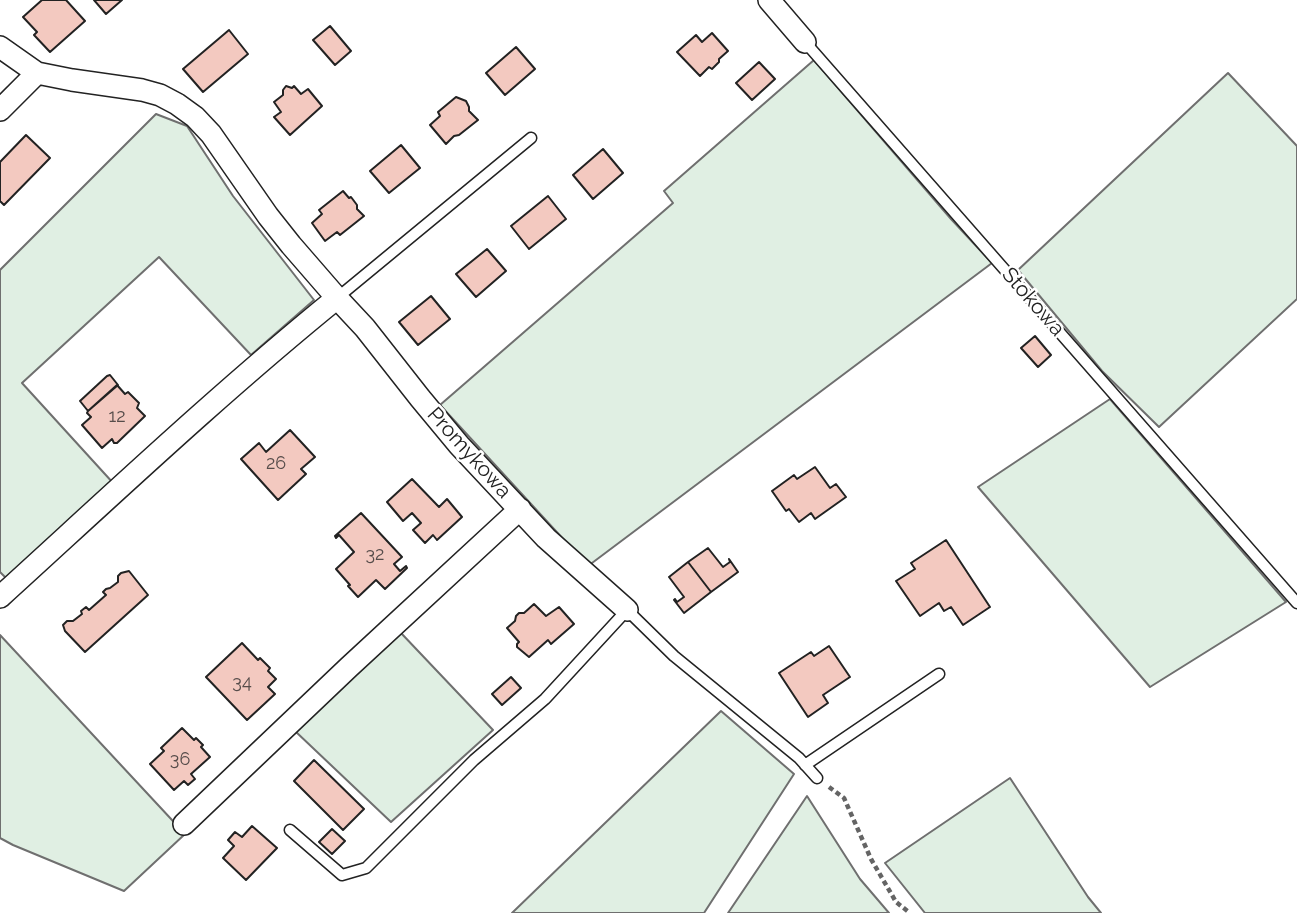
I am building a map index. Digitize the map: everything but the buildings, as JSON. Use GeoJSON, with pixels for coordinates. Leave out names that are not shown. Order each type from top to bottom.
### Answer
{"type":"FeatureCollection","features":[{"type":"Feature","properties":{"kind":"street","name":"Stokowa"},"geometry":{"type":"LineString","coordinates":[[769,0],[805,42]]}},
{"type":"Feature","properties":{"kind":"street","name":"Promykowa"},"geometry":{"type":"LineString","coordinates":[[0,47],[37,73],[151,92],[177,104],[195,117],[211,134],[268,216],[365,328],[459,445],[546,538],[627,610]]}},
{"type":"Feature","properties":{"kind":"street"},"geometry":{"type":"LineString","coordinates":[[0,110],[37,73]]}},
{"type":"Feature","properties":{"kind":"street"},"geometry":{"type":"LineString","coordinates":[[0,597],[197,416],[337,298]]}},
{"type":"Feature","properties":{"kind":"street"},"geometry":{"type":"LineString","coordinates":[[184,824],[520,509]]}},
{"type":"Feature","properties":{"kind":"lane","name":"Stokowa"},"geometry":{"type":"LineString","coordinates":[[805,42],[1297,603]]}},
{"type":"Feature","properties":{"kind":"lane"},"geometry":{"type":"LineString","coordinates":[[337,298],[531,138]]}},
{"type":"Feature","properties":{"kind":"lane"},"geometry":{"type":"LineString","coordinates":[[290,830],[342,875],[366,868],[474,760],[545,699],[627,610]]}},
{"type":"Feature","properties":{"kind":"lane","name":"Promykowa"},"geometry":{"type":"LineString","coordinates":[[627,610],[674,656],[799,758],[817,778]]}},
{"type":"Feature","properties":{"kind":"lane"},"geometry":{"type":"LineString","coordinates":[[805,765],[939,674]]}},
{"type":"Feature","properties":{"kind":"path"},"geometry":{"type":"LineString","coordinates":[[817,778],[844,798],[871,859],[895,902],[910,913]]}},
{"type":"Feature","properties":{"kind":"green space"},"geometry":{"type":"Polygon","coordinates":[[[814,60],[992,263],[588,566],[440,405],[673,203],[664,191],[814,60]]]}},
{"type":"Feature","properties":{"kind":"green space"},"geometry":{"type":"Polygon","coordinates":[[[1228,73],[1297,146],[1297,299],[1159,427],[1102,371],[1018,270],[1228,73]]]}},
{"type":"Feature","properties":{"kind":"green space"},"geometry":{"type":"Polygon","coordinates":[[[156,114],[187,126],[233,196],[314,300],[251,355],[159,257],[22,383],[114,484],[8,580],[0,572],[0,270],[156,114]]]}},
{"type":"Feature","properties":{"kind":"green space"},"geometry":{"type":"Polygon","coordinates":[[[1110,399],[1286,602],[1150,687],[978,487],[1110,399]]]}},
{"type":"Feature","properties":{"kind":"green space"},"geometry":{"type":"Polygon","coordinates":[[[401,633],[493,730],[391,822],[295,731],[401,633]]]}},
{"type":"Feature","properties":{"kind":"green space"},"geometry":{"type":"Polygon","coordinates":[[[0,635],[185,834],[124,891],[0,838],[0,635]]]}},
{"type":"Feature","properties":{"kind":"green space"},"geometry":{"type":"Polygon","coordinates":[[[721,711],[794,774],[704,913],[512,913],[721,711]]]}},
{"type":"Feature","properties":{"kind":"green space"},"geometry":{"type":"Polygon","coordinates":[[[1010,778],[1101,913],[925,913],[885,863],[1010,778]]]}},
{"type":"Feature","properties":{"kind":"green space"},"geometry":{"type":"Polygon","coordinates":[[[807,796],[860,879],[889,913],[728,913],[807,796]]]}}]}
